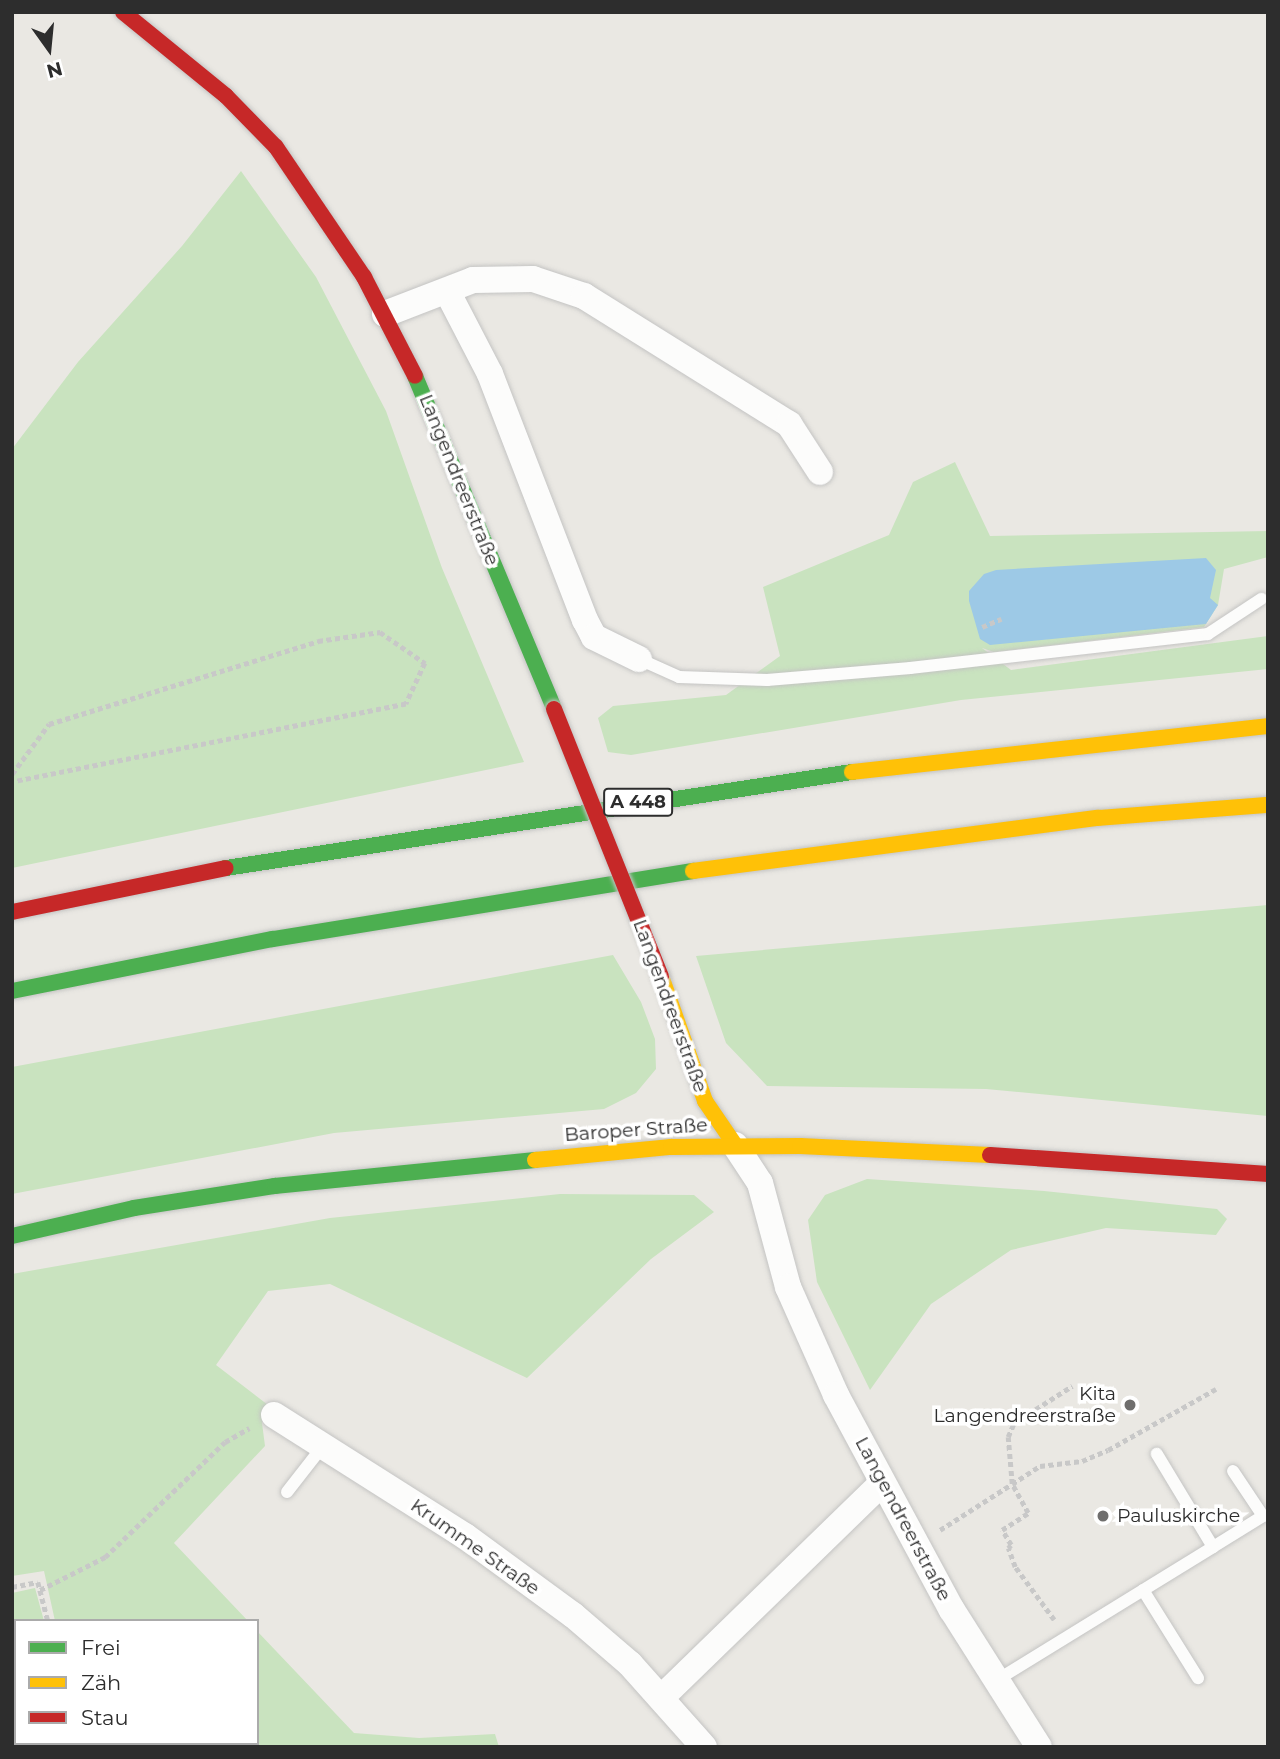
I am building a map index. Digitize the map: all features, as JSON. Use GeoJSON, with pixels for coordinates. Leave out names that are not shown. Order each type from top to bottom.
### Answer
{"type":"FeatureCollection","features":[{"type":"Feature","properties":{"kind":"main road","name":"Langendreerstraße"},"geometry":{"type":"LineString","coordinates":[[123,12],[226,96],[276,148],[323,211],[385,314],[426,397],[554,709],[661,976],[705,1101],[735,1145]]}},
{"type":"Feature","properties":{"kind":"main road","name":"A 448"},"geometry":{"type":"LineString","coordinates":[[12,912],[258,861],[794,778],[1268,726]]}},
{"type":"Feature","properties":{"kind":"main road"},"geometry":{"type":"LineString","coordinates":[[12,991],[273,939],[666,875],[1098,818],[1268,805]]}},
{"type":"Feature","properties":{"kind":"main road","name":"Baroper Straße"},"geometry":{"type":"LineString","coordinates":[[12,1236],[134,1208],[275,1186],[486,1162],[735,1145],[1000,1154],[1268,1174]]}},
{"type":"Feature","properties":{"kind":"street"},"geometry":{"type":"LineString","coordinates":[[385,314],[473,280],[533,279],[584,296],[789,424],[820,472]]}},
{"type":"Feature","properties":{"kind":"street"},"geometry":{"type":"LineString","coordinates":[[447,291],[490,374],[585,621],[594,637],[639,659]]}},
{"type":"Feature","properties":{"kind":"street","name":"Langendreerstraße"},"geometry":{"type":"LineString","coordinates":[[735,1145],[760,1183],[788,1287],[882,1483],[915,1546],[1039,1747]]}},
{"type":"Feature","properties":{"kind":"street","name":"Krumme Straße"},"geometry":{"type":"LineString","coordinates":[[275,1415],[465,1536],[573,1615],[661,1698],[704,1747]]}},
{"type":"Feature","properties":{"kind":"street"},"geometry":{"type":"LineString","coordinates":[[661,1698],[882,1483]]}},
{"type":"Feature","properties":{"kind":"lane"},"geometry":{"type":"LineString","coordinates":[[639,659],[679,677],[754,680],[910,668],[1208,634],[1261,599]]}},
{"type":"Feature","properties":{"kind":"lane"},"geometry":{"type":"LineString","coordinates":[[287,1492],[323,1446]]}},
{"type":"Feature","properties":{"kind":"lane"},"geometry":{"type":"LineString","coordinates":[[1157,1454],[1213,1547]]}},
{"type":"Feature","properties":{"kind":"lane"},"geometry":{"type":"LineString","coordinates":[[997,1680],[1213,1547],[1265,1520],[1233,1471]]}},
{"type":"Feature","properties":{"kind":"lane"},"geometry":{"type":"LineString","coordinates":[[1143,1590],[1198,1678]]}},
{"type":"Feature","properties":{"kind":"path"},"geometry":{"type":"LineString","coordinates":[[982,627],[1001,619]]}},
{"type":"Feature","properties":{"kind":"path"},"geometry":{"type":"LineString","coordinates":[[12,774],[49,724],[318,641],[380,632],[425,663],[406,704],[12,782]]}},
{"type":"Feature","properties":{"kind":"path"},"geometry":{"type":"LineString","coordinates":[[1065,1638],[1015,1567],[1008,1548],[1011,1545],[1002,1530],[1028,1513],[1012,1485],[1008,1437],[1014,1423],[1072,1386]]}},
{"type":"Feature","properties":{"kind":"path"},"geometry":{"type":"LineString","coordinates":[[915,1546],[1040,1466],[1082,1461],[1108,1450],[1216,1389]]}},
{"type":"Feature","properties":{"kind":"path"},"geometry":{"type":"LineString","coordinates":[[40,1590],[105,1557],[225,1442],[275,1415]]}},
{"type":"Feature","properties":{"kind":"path"},"geometry":{"type":"LineString","coordinates":[[12,1587],[38,1582],[47,1619]]}},
{"type":"Feature","properties":{"kind":"green space"},"geometry":{"type":"Polygon","coordinates":[[[241,171],[316,277],[386,411],[442,568],[524,762],[12,868],[12,449],[78,362],[182,246],[241,171]]]}},
{"type":"Feature","properties":{"kind":"green space"},"geometry":{"type":"Polygon","coordinates":[[[955,462],[990,536],[1268,531],[1268,557],[1224,569],[1218,605],[1204,627],[994,652],[982,648],[1011,670],[1268,636],[1268,669],[961,700],[631,755],[608,752],[598,718],[613,706],[726,695],[780,656],[763,587],[889,535],[913,482],[955,462]]]}},
{"type":"Feature","properties":{"kind":"green space"},"geometry":{"type":"Polygon","coordinates":[[[1268,905],[1268,1116],[986,1089],[767,1086],[726,1043],[696,956],[1268,905]]]}},
{"type":"Feature","properties":{"kind":"green space"},"geometry":{"type":"Polygon","coordinates":[[[613,955],[641,1002],[655,1039],[656,1069],[636,1093],[604,1109],[334,1133],[12,1194],[12,1067],[613,955]]]}},
{"type":"Feature","properties":{"kind":"green space"},"geometry":{"type":"Polygon","coordinates":[[[867,1179],[1044,1191],[1217,1209],[1227,1219],[1216,1235],[1106,1228],[1011,1250],[931,1304],[870,1390],[817,1282],[808,1220],[825,1195],[867,1179]]]}},
{"type":"Feature","properties":{"kind":"green space"},"geometry":{"type":"Polygon","coordinates":[[[560,1194],[694,1195],[714,1212],[651,1259],[527,1378],[330,1284],[268,1291],[216,1365],[268,1405],[262,1423],[265,1446],[174,1543],[246,1619],[55,1619],[44,1571],[12,1576],[12,1274],[330,1218],[560,1194]]]}},
{"type":"Feature","properties":{"kind":"green space"},"geometry":{"type":"Polygon","coordinates":[[[35,1588],[43,1619],[14,1619],[14,1745],[51,1747],[12,1747],[12,1593],[35,1588]]]}},
{"type":"Feature","properties":{"kind":"green space"},"geometry":{"type":"Polygon","coordinates":[[[259,1633],[354,1733],[419,1738],[495,1734],[499,1747],[67,1747],[259,1745],[259,1633]]]}},
{"type":"Feature","properties":{"kind":"water"},"geometry":{"type":"Polygon","coordinates":[[[1206,558],[1216,570],[1210,598],[1218,605],[1206,624],[990,645],[980,639],[969,601],[969,591],[984,574],[996,570],[1206,558]]]}},
{"type":"Feature","properties":{"kind":"traffic: fast"},"geometry":{"type":"LineString","coordinates":[[415,376],[554,709]]}},
{"type":"Feature","properties":{"kind":"traffic: fast"},"geometry":{"type":"LineString","coordinates":[[226,868],[852,772]]}},
{"type":"Feature","properties":{"kind":"traffic: fast"},"geometry":{"type":"LineString","coordinates":[[12,991],[273,939],[693,871]]}},
{"type":"Feature","properties":{"kind":"traffic: fast"},"geometry":{"type":"LineString","coordinates":[[12,1236],[134,1208],[275,1186],[535,1160]]}},
{"type":"Feature","properties":{"kind":"traffic: slow"},"geometry":{"type":"LineString","coordinates":[[852,772],[1268,726]]}},
{"type":"Feature","properties":{"kind":"traffic: slow"},"geometry":{"type":"LineString","coordinates":[[693,871],[1098,818],[1268,805]]}},
{"type":"Feature","properties":{"kind":"traffic: slow"},"geometry":{"type":"LineString","coordinates":[[661,976],[705,1101],[735,1145]]}},
{"type":"Feature","properties":{"kind":"traffic: slow"},"geometry":{"type":"LineString","coordinates":[[535,1160],[671,1147],[800,1146],[990,1155]]}},
{"type":"Feature","properties":{"kind":"traffic: jam"},"geometry":{"type":"LineString","coordinates":[[123,12],[226,96],[276,147],[364,277],[415,376]]}},
{"type":"Feature","properties":{"kind":"traffic: jam"},"geometry":{"type":"LineString","coordinates":[[554,709],[661,976]]}},
{"type":"Feature","properties":{"kind":"traffic: jam"},"geometry":{"type":"LineString","coordinates":[[12,912],[226,868]]}},
{"type":"Feature","properties":{"kind":"traffic: jam"},"geometry":{"type":"LineString","coordinates":[[990,1155],[1268,1174]]}},
{"type":"Feature","properties":{"kind":"place","name":"Kita Langendreerstraße"},"geometry":{"type":"Point","coordinates":[1130,1405]}},
{"type":"Feature","properties":{"kind":"place","name":"Pauluskirche"},"geometry":{"type":"Point","coordinates":[1103,1516]}}]}
